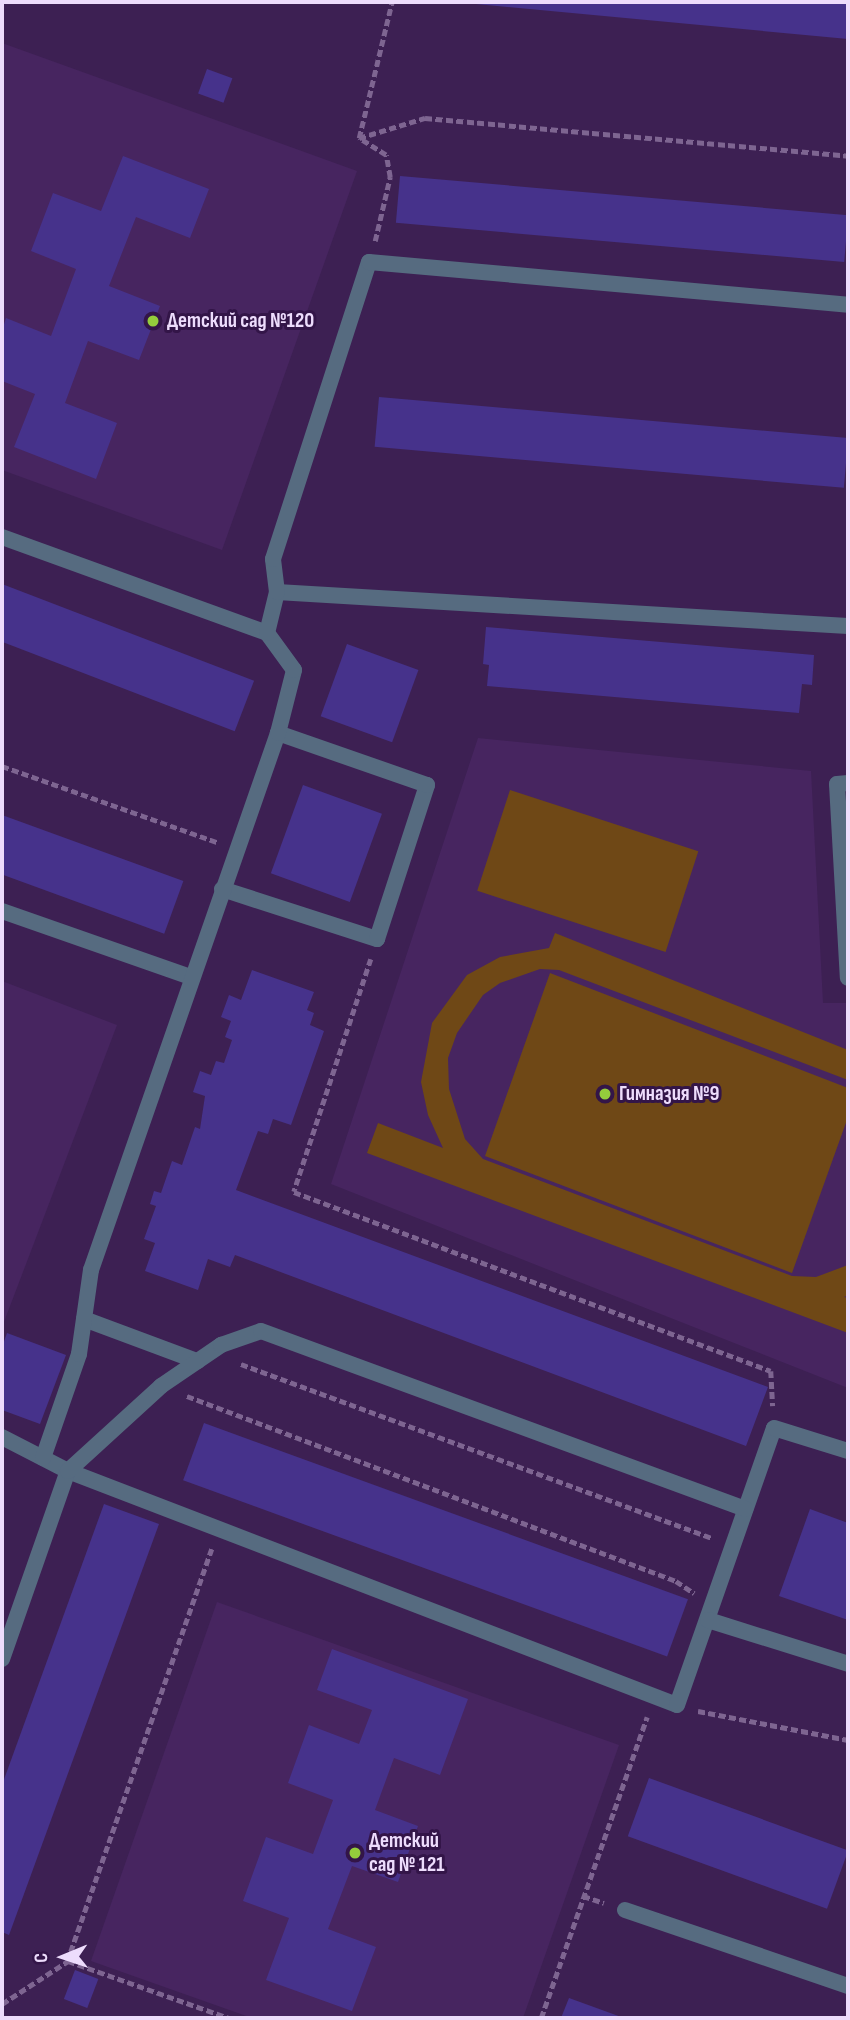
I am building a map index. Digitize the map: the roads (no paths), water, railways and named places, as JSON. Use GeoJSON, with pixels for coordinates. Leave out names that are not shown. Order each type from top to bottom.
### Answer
{"type":"FeatureCollection","features":[{"type":"Feature","properties":{"kind":"lane"},"geometry":{"type":"LineString","coordinates":[[267,632],[277,592],[273,559],[369,262],[848,305]]}},
{"type":"Feature","properties":{"kind":"lane"},"geometry":{"type":"LineString","coordinates":[[2,537],[267,632],[295,670],[278,733],[190,977],[91,1269],[79,1354],[43,1458]]}},
{"type":"Feature","properties":{"kind":"lane"},"geometry":{"type":"LineString","coordinates":[[277,592],[848,626]]}},
{"type":"Feature","properties":{"kind":"lane"},"geometry":{"type":"LineString","coordinates":[[222,890],[377,939],[427,785],[278,733]]}},
{"type":"Feature","properties":{"kind":"lane"},"geometry":{"type":"LineString","coordinates":[[848,783],[837,784],[848,978]]}},
{"type":"Feature","properties":{"kind":"lane"},"geometry":{"type":"LineString","coordinates":[[2,911],[190,977]]}},
{"type":"Feature","properties":{"kind":"lane"},"geometry":{"type":"LineString","coordinates":[[84,1319],[204,1357]]}},
{"type":"Feature","properties":{"kind":"lane"},"geometry":{"type":"LineString","coordinates":[[2,1659],[68,1471],[161,1386],[204,1357],[261,1331],[744,1510]]}},
{"type":"Feature","properties":{"kind":"lane"},"geometry":{"type":"LineString","coordinates":[[2,1437],[68,1471],[677,1705],[774,1428],[848,1451]]}},
{"type":"Feature","properties":{"kind":"lane"},"geometry":{"type":"LineString","coordinates":[[708,1620],[848,1664]]}},
{"type":"Feature","properties":{"kind":"lane"},"geometry":{"type":"LineString","coordinates":[[625,1910],[848,1986]]}},
{"type":"Feature","properties":{"kind":"place","name":"Детский сад №120"},"geometry":{"type":"Point","coordinates":[153,321]}},
{"type":"Feature","properties":{"kind":"place","name":"Гимназия №9"},"geometry":{"type":"Point","coordinates":[605,1094]}},
{"type":"Feature","properties":{"kind":"place","name":"Детский сад № 121"},"geometry":{"type":"Point","coordinates":[355,1853]}}]}
